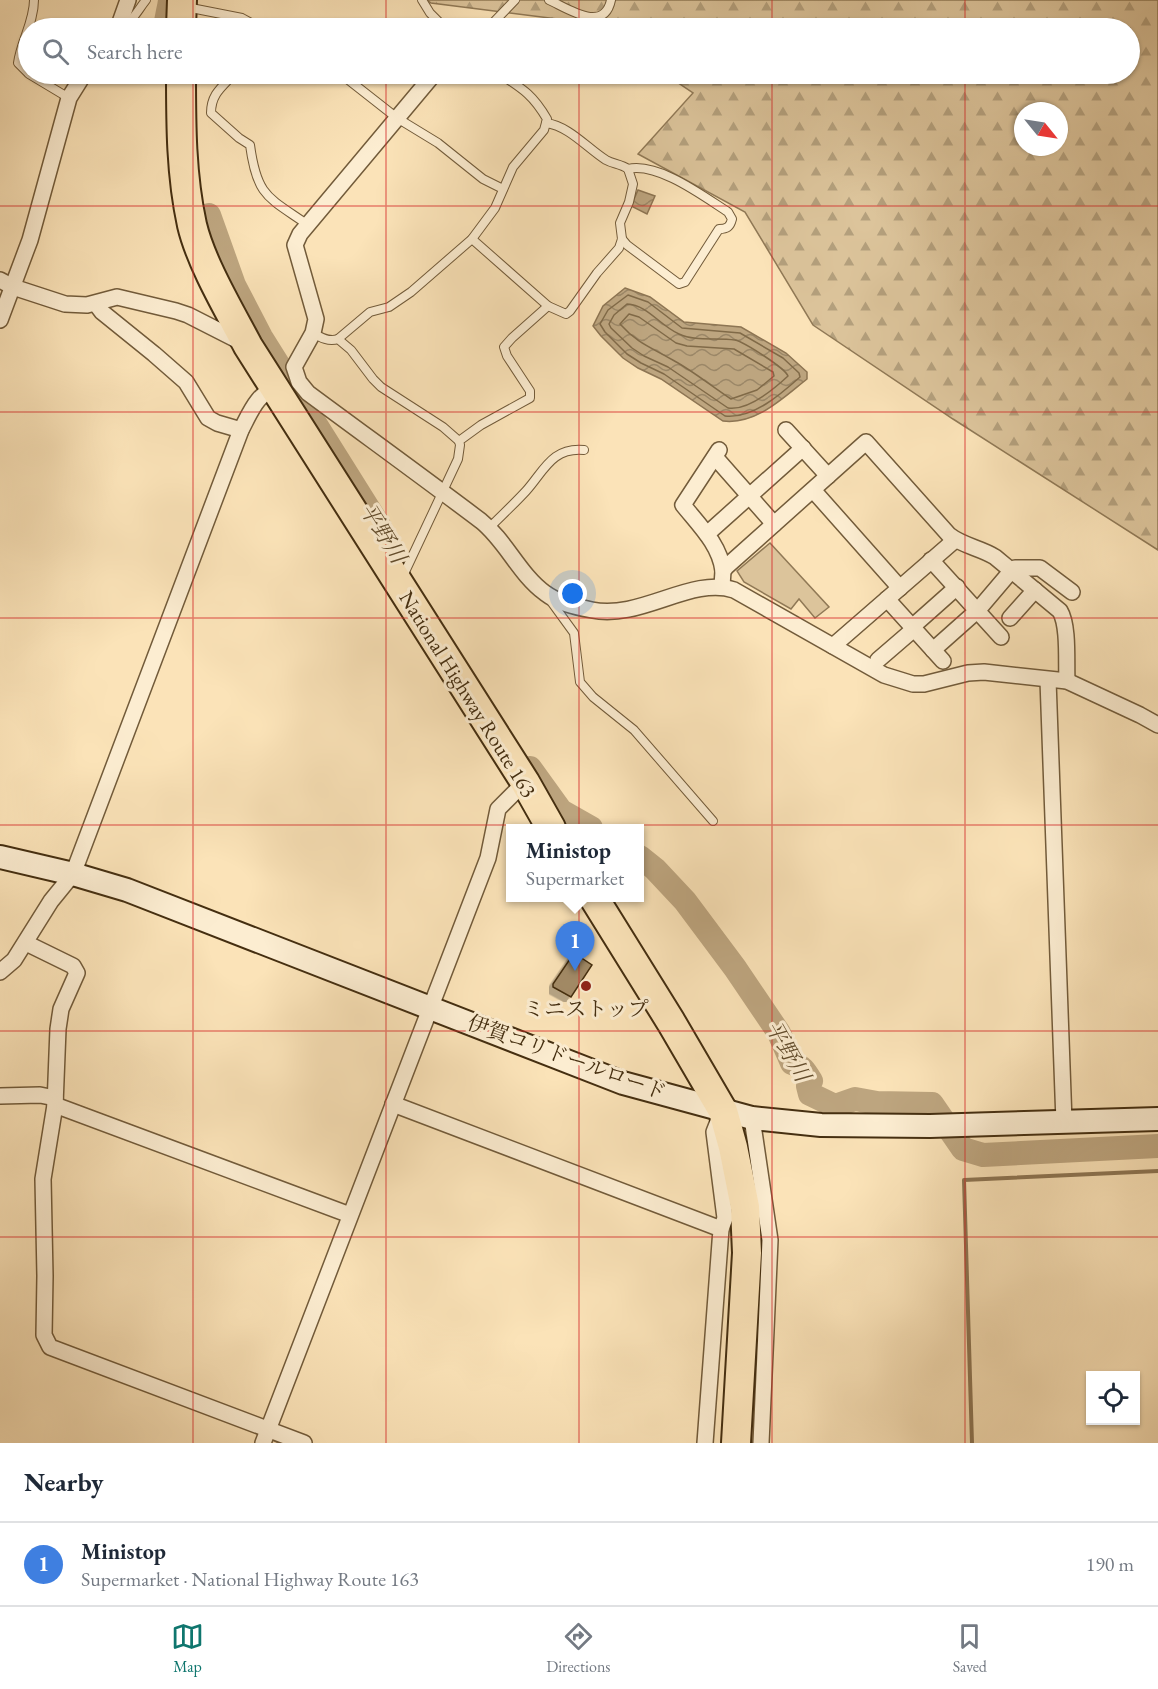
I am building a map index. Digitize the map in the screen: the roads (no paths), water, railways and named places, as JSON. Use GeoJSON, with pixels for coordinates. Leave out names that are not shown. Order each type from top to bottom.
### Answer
{"type":"FeatureCollection","features":[{"type":"Feature","properties":{"kind":"highway","name":"National Highway Route 163"},"geometry":{"type":"LineString","coordinates":[[181,84],[181,142],[192,226],[210,272],[248,346],[286,385],[404,575],[549,824]]}},
{"type":"Feature","properties":{"kind":"highway"},"geometry":{"type":"LineString","coordinates":[[597,902],[723,1111],[734,1147],[745,1207],[747,1253],[736,1443]]}},
{"type":"Feature","properties":{"kind":"street"},"geometry":{"type":"LineString","coordinates":[[122,18],[128,0]]}},
{"type":"Feature","properties":{"kind":"street"},"geometry":{"type":"LineString","coordinates":[[0,320],[7,284],[44,194],[69,98],[78,84]]}},
{"type":"Feature","properties":{"kind":"street"},"geometry":{"type":"LineString","coordinates":[[0,972],[14,960],[51,901],[74,874],[241,430],[257,400],[286,385],[313,333],[316,319],[295,244],[300,234],[426,84]]}},
{"type":"Feature","properties":{"kind":"street"},"geometry":{"type":"LineString","coordinates":[[7,284],[65,304],[96,304],[117,297],[188,315],[248,346]]}},
{"type":"Feature","properties":{"kind":"street"},"geometry":{"type":"LineString","coordinates":[[96,304],[102,312],[186,382],[208,418],[241,430]]}},
{"type":"Feature","properties":{"kind":"street"},"geometry":{"type":"LineString","coordinates":[[286,385],[308,393],[489,528],[545,593],[567,604],[595,611],[644,607],[709,586],[722,578],[726,567],[866,442],[955,540],[987,552],[1012,570],[1063,615],[1067,681]]}},
{"type":"Feature","properties":{"kind":"street"},"geometry":{"type":"LineString","coordinates":[[786,430],[828,477]]}},
{"type":"Feature","properties":{"kind":"street"},"geometry":{"type":"LineString","coordinates":[[707,534],[803,448]]}},
{"type":"Feature","properties":{"kind":"street"},"geometry":{"type":"LineString","coordinates":[[774,524],[717,453],[683,505],[707,534],[722,563],[722,578],[734,590],[884,675],[913,684],[924,684],[968,673],[984,672],[1067,681],[1158,725]]}},
{"type":"Feature","properties":{"kind":"street"},"geometry":{"type":"LineString","coordinates":[[813,490],[900,588]]}},
{"type":"Feature","properties":{"kind":"street"},"geometry":{"type":"LineString","coordinates":[[833,646],[955,540]]}},
{"type":"Feature","properties":{"kind":"street"},"geometry":{"type":"LineString","coordinates":[[931,560],[1001,637]]}},
{"type":"Feature","properties":{"kind":"street"},"geometry":{"type":"LineString","coordinates":[[887,599],[938,656],[1012,570],[1024,567],[1040,568],[1072,592]]}},
{"type":"Feature","properties":{"kind":"street"},"geometry":{"type":"LineString","coordinates":[[878,660],[957,587]]}},
{"type":"Feature","properties":{"kind":"street"},"geometry":{"type":"LineString","coordinates":[[1010,618],[1035,590]]}},
{"type":"Feature","properties":{"kind":"street"},"geometry":{"type":"LineString","coordinates":[[1048,680],[1064,1122]]}},
{"type":"Feature","properties":{"kind":"street"},"geometry":{"type":"LineString","coordinates":[[266,1436],[488,858],[498,809],[525,782]]}},
{"type":"Feature","properties":{"kind":"street","name":"伊賀コリドールロード"},"geometry":{"type":"LineString","coordinates":[[0,857],[74,874],[168,904],[623,1083],[752,1119],[821,1125],[930,1126],[1158,1119]]}},
{"type":"Feature","properties":{"kind":"street"},"geometry":{"type":"LineString","coordinates":[[26,943],[73,966],[77,974],[61,1009],[55,1102],[43,1179],[44,1335],[50,1347],[266,1436],[304,1443]]}},
{"type":"Feature","properties":{"kind":"street"},"geometry":{"type":"LineString","coordinates":[[0,1096],[39,1095],[350,1215]]}},
{"type":"Feature","properties":{"kind":"street"},"geometry":{"type":"LineString","coordinates":[[393,1104],[722,1229]]}},
{"type":"Feature","properties":{"kind":"street"},"geometry":{"type":"LineString","coordinates":[[705,1443],[722,1229],[725,1218],[714,1132],[723,1111]]}},
{"type":"Feature","properties":{"kind":"street"},"geometry":{"type":"LineString","coordinates":[[752,1119],[770,1240],[760,1443]]}},
{"type":"Feature","properties":{"kind":"lane"},"geometry":{"type":"LineString","coordinates":[[32,18],[34,0]]}},
{"type":"Feature","properties":{"kind":"lane"},"geometry":{"type":"LineString","coordinates":[[132,18],[146,0]]}},
{"type":"Feature","properties":{"kind":"lane"},"geometry":{"type":"LineString","coordinates":[[422,0],[437,18]]}},
{"type":"Feature","properties":{"kind":"lane"},"geometry":{"type":"LineString","coordinates":[[497,18],[514,0]]}},
{"type":"Feature","properties":{"kind":"lane"},"geometry":{"type":"LineString","coordinates":[[549,0],[580,16],[590,17],[607,11],[610,0]]}},
{"type":"Feature","properties":{"kind":"lane"},"geometry":{"type":"LineString","coordinates":[[181,12],[226,13],[242,18]]}},
{"type":"Feature","properties":{"kind":"lane"},"geometry":{"type":"LineString","coordinates":[[47,84],[69,98]]}},
{"type":"Feature","properties":{"kind":"lane"},"geometry":{"type":"LineString","coordinates":[[224,84],[215,94],[211,103],[211,113],[250,146],[253,169],[267,197],[308,225]]}},
{"type":"Feature","properties":{"kind":"lane"},"geometry":{"type":"LineString","coordinates":[[354,84],[397,118],[438,142],[483,179],[503,189]]}},
{"type":"Feature","properties":{"kind":"lane"},"geometry":{"type":"LineString","coordinates":[[313,333],[322,339],[338,339],[370,312],[388,307],[411,292],[472,239],[495,208],[513,167],[544,130],[546,123],[547,119],[536,100],[516,84]]}},
{"type":"Feature","properties":{"kind":"lane"},"geometry":{"type":"LineString","coordinates":[[546,123],[568,132],[608,161],[628,169],[637,167],[667,176],[728,212],[732,219],[726,229],[719,229],[712,237],[685,282],[679,284],[622,239]]}},
{"type":"Feature","properties":{"kind":"lane"},"geometry":{"type":"LineString","coordinates":[[472,239],[548,306],[566,314],[619,248],[622,239],[620,223],[629,202],[633,184],[628,169]]}},
{"type":"Feature","properties":{"kind":"lane"},"geometry":{"type":"LineString","coordinates":[[404,575],[458,459],[459,441],[480,425],[530,398],[530,391],[507,356],[504,347],[548,306]]}},
{"type":"Feature","properties":{"kind":"lane"},"geometry":{"type":"LineString","coordinates":[[338,339],[351,350],[381,387],[443,427],[459,441]]}},
{"type":"Feature","properties":{"kind":"lane"},"geometry":{"type":"LineString","coordinates":[[489,528],[552,459],[572,449],[584,450]]}},
{"type":"Feature","properties":{"kind":"lane"},"geometry":{"type":"LineString","coordinates":[[545,593],[574,633],[580,682],[593,697],[634,730],[713,821]]}},
{"type":"Feature","properties":{"kind":"water"},"geometry":{"type":"Polygon","coordinates":[[[638,190],[655,196],[647,214],[631,206],[638,190]]]}},
{"type":"Feature","properties":{"kind":"water"},"geometry":{"type":"Polygon","coordinates":[[[625,288],[650,297],[684,322],[741,327],[786,353],[807,372],[807,379],[779,402],[758,414],[747,419],[723,421],[661,379],[623,358],[593,326],[603,306],[625,288]]]}},
{"type":"Feature","properties":{"kind":"waterway","name":"平野川"},"geometry":{"type":"LineString","coordinates":[[167,18],[170,0]]}},
{"type":"Feature","properties":{"kind":"waterway","name":"平野川"},"geometry":{"type":"LineString","coordinates":[[209,215],[234,285],[261,337],[380,527]]}},
{"type":"Feature","properties":{"kind":"waterway","name":"平野川"},"geometry":{"type":"LineString","coordinates":[[530,768],[561,811],[584,824]]}},
{"type":"Feature","properties":{"kind":"waterway","name":"平野川"},"geometry":{"type":"LineString","coordinates":[[644,860],[685,901],[735,968],[779,1033],[792,1063],[803,1069],[811,1081],[808,1086],[810,1094],[835,1106],[855,1099],[877,1103],[932,1104],[963,1149],[983,1155],[1158,1146]]}},
{"type":"Feature","properties":{"kind":"waterway"},"geometry":{"type":"LineString","coordinates":[[972,1443],[964,1180],[1158,1171]]}},
{"type":"Feature","properties":{"kind":"waterway"},"geometry":{"type":"LineString","coordinates":[[275,1440],[282,1443]]}},
{"type":"Feature","properties":{"kind":"place","name":"Ministop"},"geometry":{"type":"Point","coordinates":[575,971]}},
{"type":"Feature","properties":{"kind":"place","name":"ミニストップ"},"geometry":{"type":"Point","coordinates":[586,986]}}]}
